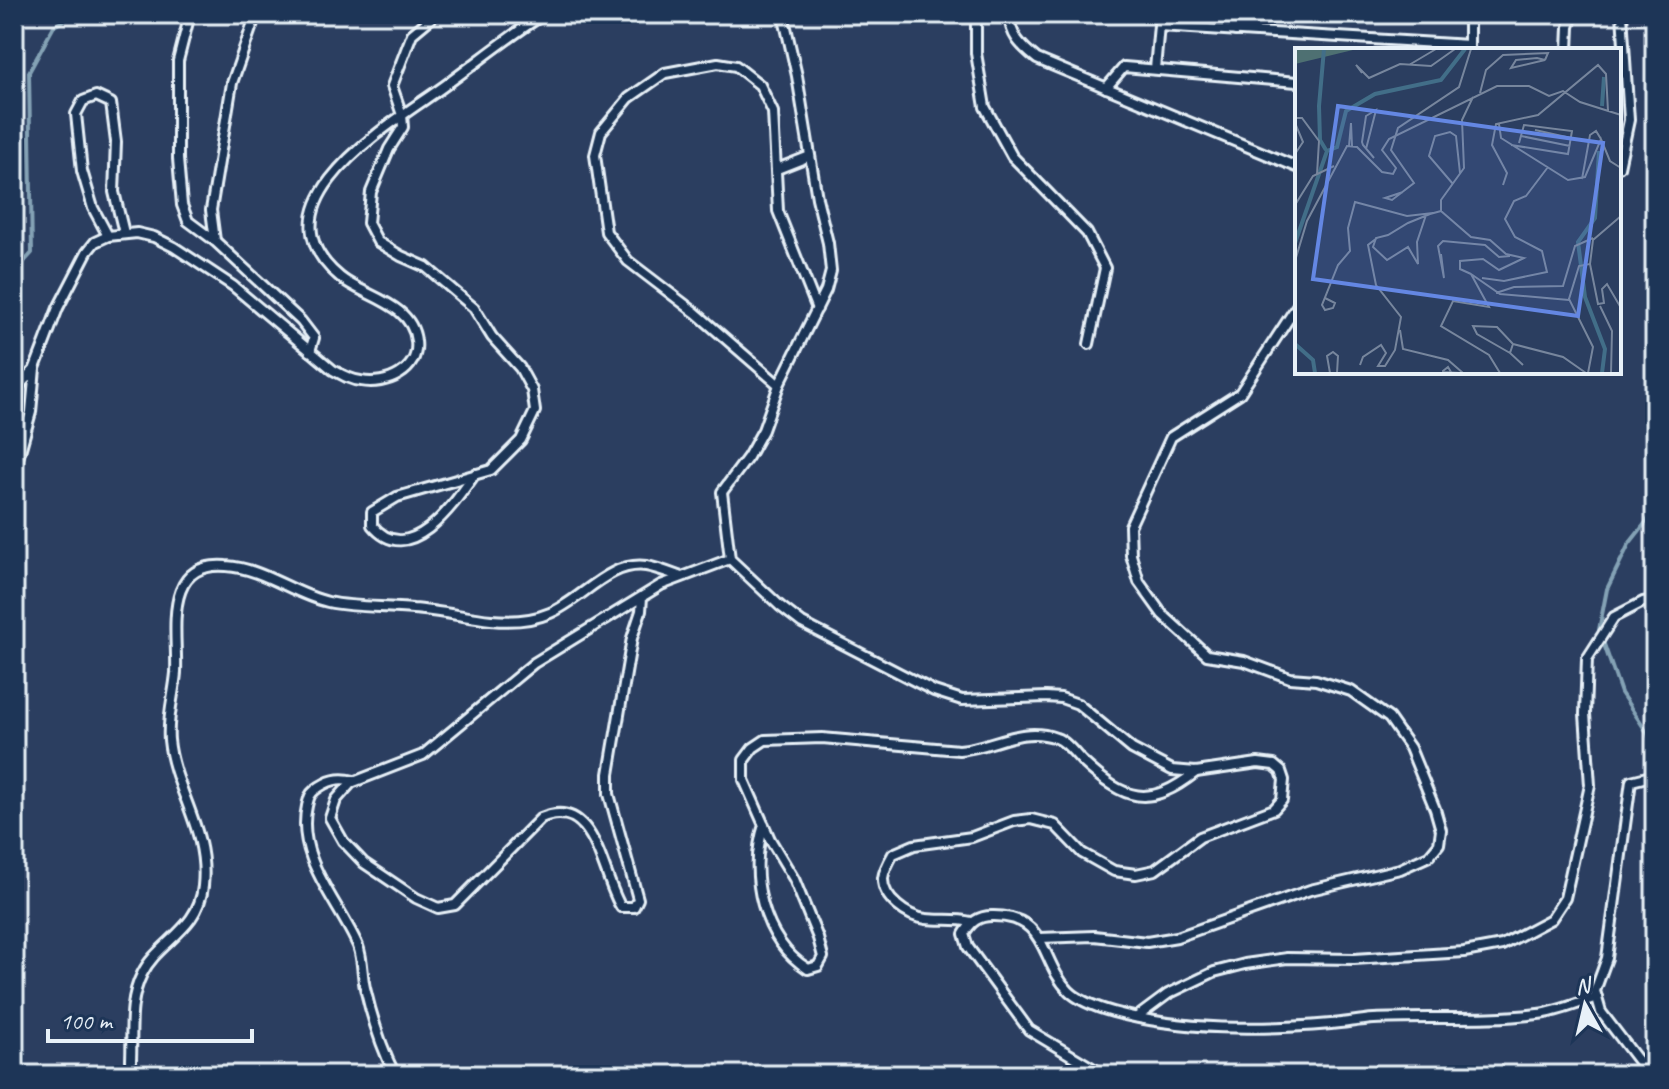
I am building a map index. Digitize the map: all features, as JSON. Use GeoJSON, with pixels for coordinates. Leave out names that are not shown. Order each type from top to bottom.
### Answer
{"type":"FeatureCollection","features":[{"type":"Feature","properties":{"kind":"lane"},"geometry":{"type":"LineString","coordinates":[[190,14],[178,61],[178,159],[182,205],[188,221],[215,241],[301,321],[314,338],[310,351]]}},
{"type":"Feature","properties":{"kind":"lane"},"geometry":{"type":"LineString","coordinates":[[215,241],[211,210],[227,111],[232,83],[253,23],[253,14]]}},
{"type":"Feature","properties":{"kind":"lane"},"geometry":{"type":"LineString","coordinates":[[436,14],[412,34],[392,86],[403,127],[389,149],[371,192],[368,223],[378,242],[426,267],[474,308],[492,337],[520,368],[532,390],[535,411],[521,440],[491,470],[475,474],[397,497],[372,512],[372,525],[382,537],[398,542],[418,535],[448,512],[475,474]]}},
{"type":"Feature","properties":{"kind":"lane"},"geometry":{"type":"LineString","coordinates":[[14,473],[31,412],[35,368],[58,308],[72,277],[95,242],[108,236],[124,233],[154,237],[174,247],[233,286],[333,370],[361,381],[377,382],[400,374],[413,360],[417,342],[407,320],[389,305],[346,282],[329,268],[316,247],[311,222],[318,196],[345,162],[376,133],[544,14]]}},
{"type":"Feature","properties":{"kind":"lane"},"geometry":{"type":"LineString","coordinates":[[783,14],[831,271],[817,309],[779,385],[763,430],[722,492],[730,559],[802,623],[843,647],[934,691],[962,700],[1061,698],[1078,704],[1132,749],[1172,770],[1196,772],[1258,763],[1274,765],[1281,771],[1284,780],[1282,800],[1274,809],[1200,837],[1155,870],[1136,874],[1114,871],[1082,853],[1055,825],[1031,819],[1014,821],[972,837],[914,845],[893,854],[883,879],[886,893],[896,904],[910,914],[926,919],[971,922]]}},
{"type":"Feature","properties":{"kind":"lane"},"geometry":{"type":"LineString","coordinates":[[976,14],[976,53],[985,107],[1012,156],[1087,233],[1105,268],[1089,344]]}},
{"type":"Feature","properties":{"kind":"lane"},"geometry":{"type":"LineString","coordinates":[[1009,14],[1009,23],[1017,42],[1037,59],[1295,166]]}},
{"type":"Feature","properties":{"kind":"lane"},"geometry":{"type":"LineString","coordinates":[[1155,69],[1160,14]]}},
{"type":"Feature","properties":{"kind":"lane"},"geometry":{"type":"LineString","coordinates":[[1236,31],[1237,14]]}},
{"type":"Feature","properties":{"kind":"lane"},"geometry":{"type":"LineString","coordinates":[[1159,26],[1469,48],[1469,14]]}},
{"type":"Feature","properties":{"kind":"lane"},"geometry":{"type":"LineString","coordinates":[[1568,48],[1573,14]]}},
{"type":"Feature","properties":{"kind":"lane"},"geometry":{"type":"LineString","coordinates":[[1621,158],[1629,120],[1622,14]]}},
{"type":"Feature","properties":{"kind":"lane"},"geometry":{"type":"LineString","coordinates":[[779,385],[696,313],[628,261],[606,232],[595,155],[601,132],[629,98],[665,73],[718,63],[736,66],[760,85],[773,112],[778,211],[817,309]]}},
{"type":"Feature","properties":{"kind":"lane"},"geometry":{"type":"LineString","coordinates":[[1106,88],[1124,67],[1295,82]]}},
{"type":"Feature","properties":{"kind":"lane"},"geometry":{"type":"LineString","coordinates":[[108,236],[93,208],[82,171],[76,114],[83,101],[96,96],[111,103],[116,142],[114,192],[124,233]]}},
{"type":"Feature","properties":{"kind":"lane"},"geometry":{"type":"LineString","coordinates":[[777,169],[810,156]]}},
{"type":"Feature","properties":{"kind":"lane"},"geometry":{"type":"LineString","coordinates":[[1040,938],[1094,936],[1147,942],[1177,937],[1310,890],[1400,869],[1429,856],[1439,844],[1441,830],[1435,809],[1410,748],[1389,718],[1351,691],[1316,680],[1290,678],[1244,661],[1207,655],[1162,614],[1139,582],[1131,555],[1130,526],[1171,437],[1240,393],[1295,309]]}},
{"type":"Feature","properties":{"kind":"lane"},"geometry":{"type":"LineString","coordinates":[[14,391],[35,368]]}},
{"type":"Feature","properties":{"kind":"lane"},"geometry":{"type":"LineString","coordinates":[[642,597],[609,774],[609,794],[638,899],[634,907],[621,907],[614,896],[594,839],[582,823],[570,815],[555,812],[541,818],[455,905],[438,908],[416,898],[377,872],[343,841],[330,818],[336,800],[355,781],[423,755],[534,663],[661,585],[730,559]]}},
{"type":"Feature","properties":{"kind":"lane"},"geometry":{"type":"LineString","coordinates":[[130,1075],[134,1048],[131,1008],[143,970],[191,919],[200,903],[203,886],[200,836],[175,763],[169,733],[176,663],[174,610],[180,590],[192,575],[208,567],[227,566],[256,572],[325,602],[525,621],[552,612],[618,569],[645,566],[682,577]]}},
{"type":"Feature","properties":{"kind":"lane"},"geometry":{"type":"LineString","coordinates":[[1137,1017],[1168,994],[1214,972],[1245,964],[1287,958],[1354,959],[1464,952],[1502,945],[1551,919],[1565,898],[1585,819],[1590,785],[1585,714],[1587,659],[1614,617],[1643,602],[1655,600]]}},
{"type":"Feature","properties":{"kind":"lane"},"geometry":{"type":"LineString","coordinates":[[764,825],[756,862],[759,890],[770,926],[795,961],[808,969],[818,966],[823,957],[818,938],[794,879],[764,825],[744,780],[744,760],[753,748],[765,740],[822,738],[959,750],[977,749],[1014,734],[1033,734],[1058,738],[1100,777],[1130,795],[1154,797],[1173,790],[1196,772]]}},
{"type":"Feature","properties":{"kind":"lane"},"geometry":{"type":"LineString","coordinates":[[1649,1075],[1601,1012],[1595,991],[1607,958],[1631,781],[1655,775]]}},
{"type":"Feature","properties":{"kind":"lane"},"geometry":{"type":"LineString","coordinates":[[355,781],[344,778],[326,782],[310,794],[305,814],[305,833],[314,865],[359,949],[375,1028],[395,1075]]}},
{"type":"Feature","properties":{"kind":"lane"},"geometry":{"type":"LineString","coordinates":[[1104,1075],[1029,1030],[968,947],[964,934],[971,922],[984,916],[1009,916],[1027,924],[1040,938],[1069,992],[1100,1007],[1166,1023],[1249,1028],[1370,1019],[1519,1016],[1542,1014],[1597,997]]}},
{"type":"Feature","properties":{"kind":"waterway"},"geometry":{"type":"LineString","coordinates":[[14,273],[32,253],[29,72],[54,26],[75,14]]}},
{"type":"Feature","properties":{"kind":"waterway"},"geometry":{"type":"LineString","coordinates":[[1645,14],[1655,69]]}},
{"type":"Feature","properties":{"kind":"waterway"},"geometry":{"type":"LineString","coordinates":[[1655,511],[1629,544],[1607,589],[1599,630],[1621,693],[1648,734],[1655,763]]}}]}
